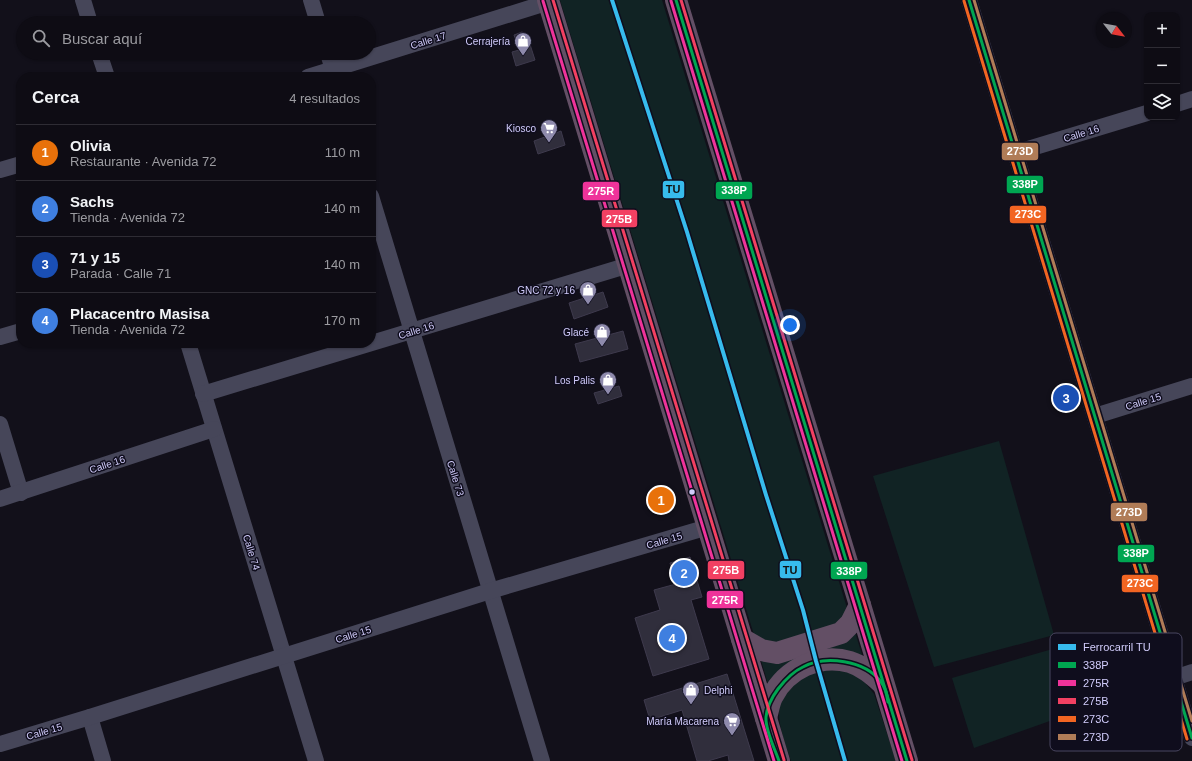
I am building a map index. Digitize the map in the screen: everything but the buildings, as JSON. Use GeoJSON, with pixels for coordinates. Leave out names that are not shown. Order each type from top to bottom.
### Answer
{"type":"FeatureCollection","features":[{"type":"Feature","properties":{"kind":"highway"},"geometry":{"type":"LineString","coordinates":[[676,0],[907,761]]}},
{"type":"Feature","properties":{"kind":"highway"},"geometry":{"type":"LineString","coordinates":[[549,1],[779,761]]}},
{"type":"Feature","properties":{"kind":"highway"},"geometry":{"type":"LineString","coordinates":[[742,639],[761,650],[777,653],[841,633],[851,623],[860,605]]}},
{"type":"Feature","properties":{"kind":"highway"},"geometry":{"type":"LineString","coordinates":[[766,718],[772,697],[783,681],[798,669],[816,661],[830,659],[850,662],[868,670],[883,684]]}},
{"type":"Feature","properties":{"kind":"street"},"geometry":{"type":"LineString","coordinates":[[83,0],[88,16]]}},
{"type":"Feature","properties":{"kind":"street"},"geometry":{"type":"LineString","coordinates":[[311,0],[316,16]]}},
{"type":"Feature","properties":{"kind":"street"},"geometry":{"type":"LineString","coordinates":[[969,0],[1160,633]]}},
{"type":"Feature","properties":{"kind":"street","name":"Calle 17"},"geometry":{"type":"LineString","coordinates":[[376,59],[549,1]]}},
{"type":"Feature","properties":{"kind":"street"},"geometry":{"type":"LineString","coordinates":[[101,60],[105,72]]}},
{"type":"Feature","properties":{"kind":"street"},"geometry":{"type":"LineString","coordinates":[[330,60],[334,72]]}},
{"type":"Feature","properties":{"kind":"street","name":"Calle 17"},"geometry":{"type":"LineString","coordinates":[[337,72],[373,60]]}},
{"type":"Feature","properties":{"kind":"street"},"geometry":{"type":"LineString","coordinates":[[1180,103],[1192,99]]}},
{"type":"Feature","properties":{"kind":"street","name":"Calle 16"},"geometry":{"type":"LineString","coordinates":[[1015,154],[1144,114]]}},
{"type":"Feature","properties":{"kind":"street"},"geometry":{"type":"LineString","coordinates":[[0,170],[16,165]]}},
{"type":"Feature","properties":{"kind":"street","name":"Calle 73"},"geometry":{"type":"LineString","coordinates":[[376,212],[542,761]]}},
{"type":"Feature","properties":{"kind":"street","name":"Calle 16"},"geometry":{"type":"LineString","coordinates":[[376,342],[629,265]]}},
{"type":"Feature","properties":{"kind":"street"},"geometry":{"type":"LineString","coordinates":[[0,337],[16,332]]}},
{"type":"Feature","properties":{"kind":"street","name":"Calle 74"},"geometry":{"type":"LineString","coordinates":[[190,348],[316,761]]}},
{"type":"Feature","properties":{"kind":"street","name":"Calle 16"},"geometry":{"type":"LineString","coordinates":[[204,394],[356,348]]}},
{"type":"Feature","properties":{"kind":"street","name":"Calle 15"},"geometry":{"type":"LineString","coordinates":[[1095,416],[1192,386]]}},
{"type":"Feature","properties":{"kind":"street"},"geometry":{"type":"LineString","coordinates":[[0,424],[21,493]]}},
{"type":"Feature","properties":{"kind":"street","name":"Calle 16"},"geometry":{"type":"LineString","coordinates":[[0,499],[214,429]]}},
{"type":"Feature","properties":{"kind":"street","name":"Calle 15"},"geometry":{"type":"LineString","coordinates":[[0,744],[490,591],[708,527]]}},
{"type":"Feature","properties":{"kind":"street"},"geometry":{"type":"LineString","coordinates":[[1182,675],[1192,672]]}},
{"type":"Feature","properties":{"kind":"street"},"geometry":{"type":"LineString","coordinates":[[1182,705],[1192,738]]}},
{"type":"Feature","properties":{"kind":"street"},"geometry":{"type":"LineString","coordinates":[[90,717],[103,761]]}},
{"type":"Feature","properties":{"kind":"shaded area"},"geometry":{"type":"Polygon","coordinates":[[[560,0],[662,0],[847,608],[842,624],[772,647],[755,638],[560,0]]]}},
{"type":"Feature","properties":{"kind":"shaded area"},"geometry":{"type":"Polygon","coordinates":[[[999,441],[1053,633],[1050,633],[1050,636],[934,667],[873,476],[999,441]]]}},
{"type":"Feature","properties":{"kind":"shaded area"},"geometry":{"type":"Polygon","coordinates":[[[854,629],[864,661],[849,653],[769,687],[760,657],[854,629]]]}},
{"type":"Feature","properties":{"kind":"shaded area"},"geometry":{"type":"Polygon","coordinates":[[[1050,650],[1050,721],[974,748],[952,678],[1050,650]]]}},
{"type":"Feature","properties":{"kind":"shaded area"},"geometry":{"type":"Polygon","coordinates":[[[845,669],[862,679],[874,694],[896,761],[791,761],[779,718],[779,710],[784,693],[807,671],[845,669]]]}},
{"type":"Feature","properties":{"kind":"rail line","name":"TU"},"geometry":{"type":"LineString","coordinates":[[612,0],[687,232],[766,495],[803,610],[845,761]]}},
{"type":"Feature","properties":{"kind":"transit line","name":"275B"},"geometry":{"type":"LineString","coordinates":[[553,0],[784,760]]}},
{"type":"Feature","properties":{"kind":"transit line","name":"338P"},"geometry":{"type":"LineString","coordinates":[[676,0],[907,761]]}},
{"type":"Feature","properties":{"kind":"transit line","name":"275B"},"geometry":{"type":"LineString","coordinates":[[681,0],[912,760]]}},
{"type":"Feature","properties":{"kind":"transit line","name":"338P"},"geometry":{"type":"LineString","coordinates":[[969,0],[1160,633]]}},
{"type":"Feature","properties":{"kind":"transit line","name":"273D"},"geometry":{"type":"LineString","coordinates":[[974,0],[1165,633]]}},
{"type":"Feature","properties":{"kind":"transit line","name":"275R"},"geometry":{"type":"LineString","coordinates":[[543,1],[774,761]]}},
{"type":"Feature","properties":{"kind":"transit line","name":"275R"},"geometry":{"type":"LineString","coordinates":[[671,1],[902,761]]}},
{"type":"Feature","properties":{"kind":"transit line","name":"273C"},"geometry":{"type":"LineString","coordinates":[[964,1],[1155,633]]}},
{"type":"Feature","properties":{"kind":"transit line","name":"338P"},"geometry":{"type":"LineString","coordinates":[[779,761],[767,728],[766,717],[770,702],[774,695],[783,682],[795,671],[812,663],[822,661],[855,664],[874,675],[883,684],[888,702]]}},
{"type":"Feature","properties":{"kind":"transit line","name":"273D"},"geometry":{"type":"LineString","coordinates":[[1182,688],[1192,721]]}},
{"type":"Feature","properties":{"kind":"transit line","name":"338P"},"geometry":{"type":"LineString","coordinates":[[1182,705],[1192,738]]}},
{"type":"Feature","properties":{"kind":"transit line","name":"273C"},"geometry":{"type":"LineString","coordinates":[[1182,722],[1187,739]]}},
{"type":"Feature","properties":{"kind":"place","name":"Cerrajería"},"geometry":{"type":"Point","coordinates":[523,56]}},
{"type":"Feature","properties":{"kind":"place","name":"Kiosco"},"geometry":{"type":"Point","coordinates":[549,143]}},
{"type":"Feature","properties":{"kind":"place","name":"GNC 72 y 16"},"geometry":{"type":"Point","coordinates":[588,305]}},
{"type":"Feature","properties":{"kind":"place","name":"Glacé"},"geometry":{"type":"Point","coordinates":[602,347]}},
{"type":"Feature","properties":{"kind":"place","name":"Los Palis"},"geometry":{"type":"Point","coordinates":[608,395]}},
{"type":"Feature","properties":{"kind":"place","name":"71 y 15"},"geometry":{"type":"Point","coordinates":[1066,398]}},
{"type":"Feature","properties":{"kind":"place","name":"Olivia"},"geometry":{"type":"Point","coordinates":[661,500]}},
{"type":"Feature","properties":{"kind":"place","name":"Sachs"},"geometry":{"type":"Point","coordinates":[684,573]}},
{"type":"Feature","properties":{"kind":"place","name":"Placacentro Masisa"},"geometry":{"type":"Point","coordinates":[672,638]}},
{"type":"Feature","properties":{"kind":"place","name":"Delphi"},"geometry":{"type":"Point","coordinates":[691,705]}},
{"type":"Feature","properties":{"kind":"place","name":"María Macarena"},"geometry":{"type":"Point","coordinates":[732,736]}}]}
